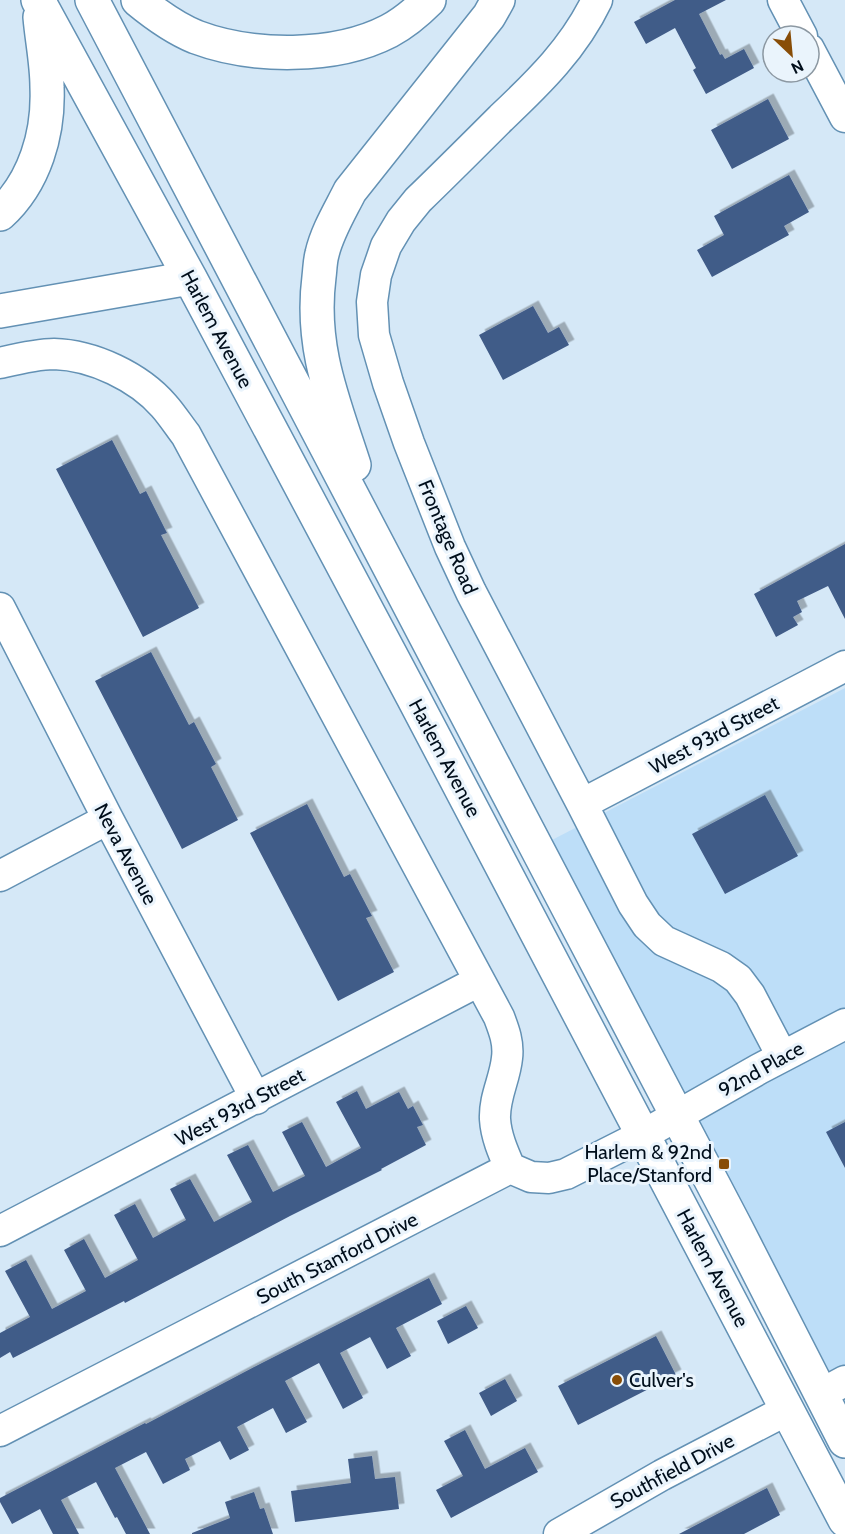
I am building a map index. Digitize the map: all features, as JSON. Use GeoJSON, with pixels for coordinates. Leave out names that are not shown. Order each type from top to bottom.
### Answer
{"type":"FeatureCollection","features":[{"type":"Feature","properties":{"kind":"main road","name":"Harlem Avenue"},"geometry":{"type":"LineString","coordinates":[[38,0],[190,278],[402,676],[845,1520]]}},
{"type":"Feature","properties":{"kind":"main road"},"geometry":{"type":"LineString","coordinates":[[0,214],[26,183],[36,161],[43,136],[48,87],[38,0]]}},
{"type":"Feature","properties":{"kind":"main road","name":"Harlem Avenue"},"geometry":{"type":"LineString","coordinates":[[92,0],[677,1115],[833,1388],[845,1441]]}},
{"type":"Feature","properties":{"kind":"main road"},"geometry":{"type":"LineString","coordinates":[[138,0],[159,17],[195,36],[232,47],[277,53],[322,50],[362,42],[389,31],[417,12],[429,0]]}},
{"type":"Feature","properties":{"kind":"main road"},"geometry":{"type":"LineString","coordinates":[[382,552],[325,375],[317,334],[317,293],[322,254],[350,191],[489,16],[498,0]]}},
{"type":"Feature","properties":{"kind":"main road"},"geometry":{"type":"LineString","coordinates":[[0,311],[190,278]]}},
{"type":"Feature","properties":{"kind":"street","name":"Frontage Road"},"geometry":{"type":"LineString","coordinates":[[597,0],[586,22],[543,78],[418,200],[401,221],[386,246],[376,275],[372,302],[374,335],[409,443],[450,547],[471,592],[633,904],[647,925],[664,941],[721,967],[738,980],[750,995],[782,1056]]}},
{"type":"Feature","properties":{"kind":"street"},"geometry":{"type":"LineString","coordinates":[[783,0],[796,24]]}},
{"type":"Feature","properties":{"kind":"street"},"geometry":{"type":"LineString","coordinates":[[821,72],[845,117]]}},
{"type":"Feature","properties":{"kind":"street"},"geometry":{"type":"LineString","coordinates":[[0,363],[55,354],[85,359],[112,368],[139,383],[164,405],[186,435],[499,1017],[506,1038],[507,1058],[496,1102],[495,1120],[498,1138],[510,1168],[531,1177],[549,1178],[566,1174],[677,1115]]}},
{"type":"Feature","properties":{"kind":"street","name":"Neva Avenue"},"geometry":{"type":"LineString","coordinates":[[0,608],[256,1099]]}},
{"type":"Feature","properties":{"kind":"street","name":"West 93rd Street"},"geometry":{"type":"LineString","coordinates":[[582,804],[845,666]]}},
{"type":"Feature","properties":{"kind":"street"},"geometry":{"type":"LineString","coordinates":[[0,876],[108,819]]}},
{"type":"Feature","properties":{"kind":"street","name":"West 93rd Street"},"geometry":{"type":"LineString","coordinates":[[0,1231],[479,981]]}},
{"type":"Feature","properties":{"kind":"street","name":"92nd Place"},"geometry":{"type":"LineString","coordinates":[[677,1115],[845,1023]]}},
{"type":"Feature","properties":{"kind":"street","name":"South Stanford Drive"},"geometry":{"type":"LineString","coordinates":[[0,1431],[510,1168]]}},
{"type":"Feature","properties":{"kind":"street","name":"Southfield Drive"},"geometry":{"type":"LineString","coordinates":[[558,1534],[662,1475],[787,1410]]}},
{"type":"Feature","properties":{"kind":"shaded area"},"geometry":{"type":"Polygon","coordinates":[[[845,688],[845,1401],[552,840],[845,688]]]}},
{"type":"Feature","properties":{"kind":"building"},"geometry":{"type":"Polygon","coordinates":[[[675,0],[726,0],[699,14],[720,55],[722,54],[725,59],[744,49],[754,68],[706,94],[693,70],[696,68],[675,28],[646,44],[634,22],[675,0]]]}},
{"type":"Feature","properties":{"kind":"building"},"geometry":{"type":"Polygon","coordinates":[[[768,99],[789,139],[732,169],[711,130],[768,99]]]}},
{"type":"Feature","properties":{"kind":"building"},"geometry":{"type":"Polygon","coordinates":[[[789,175],[809,212],[784,226],[789,235],[712,277],[697,250],[724,235],[714,216],[789,175]]]}},
{"type":"Feature","properties":{"kind":"building"},"geometry":{"type":"Polygon","coordinates":[[[533,306],[548,333],[559,327],[569,345],[503,380],[479,335],[533,306]]]}},
{"type":"Feature","properties":{"kind":"building"},"geometry":{"type":"Polygon","coordinates":[[[112,440],[140,494],[146,491],[167,533],[161,535],[199,608],[143,637],[56,469],[112,440]]]}},
{"type":"Feature","properties":{"kind":"building"},"geometry":{"type":"Polygon","coordinates":[[[845,544],[845,619],[828,586],[797,601],[802,612],[793,617],[798,625],[776,637],[754,594],[845,544]]]}},
{"type":"Feature","properties":{"kind":"building"},"geometry":{"type":"Polygon","coordinates":[[[151,652],[189,725],[194,722],[216,764],[211,767],[238,820],[182,849],[95,681],[151,652]]]}},
{"type":"Feature","properties":{"kind":"building"},"geometry":{"type":"Polygon","coordinates":[[[765,795],[798,856],[725,894],[692,834],[765,795]]]}},
{"type":"Feature","properties":{"kind":"building"},"geometry":{"type":"Polygon","coordinates":[[[307,804],[344,877],[350,874],[372,916],[366,918],[394,972],[338,1001],[250,833],[307,804]]]}},
{"type":"Feature","properties":{"kind":"building"},"geometry":{"type":"Polygon","coordinates":[[[357,1091],[366,1109],[399,1092],[408,1109],[413,1106],[423,1125],[417,1127],[426,1145],[125,1303],[124,1301],[13,1358],[10,1352],[0,1358],[0,1333],[30,1317],[5,1271],[26,1260],[52,1309],[86,1291],[64,1250],[84,1239],[105,1278],[138,1260],[114,1215],[135,1204],[153,1238],[186,1220],[170,1189],[190,1179],[214,1222],[252,1202],[227,1155],[248,1145],[273,1192],[305,1176],[282,1132],[302,1122],[326,1167],[361,1148],[336,1102],[357,1091]]]}},
{"type":"Feature","properties":{"kind":"building"},"geometry":{"type":"Polygon","coordinates":[[[845,1122],[845,1168],[826,1132],[845,1122]]]}},
{"type":"Feature","properties":{"kind":"building"},"geometry":{"type":"Polygon","coordinates":[[[429,1278],[442,1304],[396,1328],[411,1356],[387,1369],[370,1337],[340,1353],[363,1398],[343,1409],[319,1363],[285,1381],[307,1422],[286,1433],[273,1408],[237,1427],[249,1450],[230,1460],[220,1441],[185,1459],[190,1470],[163,1484],[146,1452],[115,1468],[150,1534],[126,1534],[96,1482],[61,1500],[79,1534],[53,1534],[40,1509],[12,1524],[0,1498],[429,1278]]]}},
{"type":"Feature","properties":{"kind":"building"},"geometry":{"type":"Polygon","coordinates":[[[466,1306],[478,1328],[448,1344],[437,1321],[466,1306]]]}},
{"type":"Feature","properties":{"kind":"building","name":"Culver's"},"geometry":{"type":"Polygon","coordinates":[[[656,1336],[676,1375],[578,1425],[558,1386],[656,1336]]]}},
{"type":"Feature","properties":{"kind":"building"},"geometry":{"type":"Polygon","coordinates":[[[505,1379],[517,1401],[491,1416],[479,1393],[505,1379]]]}},
{"type":"Feature","properties":{"kind":"building"},"geometry":{"type":"Polygon","coordinates":[[[465,1430],[485,1469],[525,1448],[538,1472],[451,1518],[436,1490],[463,1476],[444,1441],[465,1430]]]}},
{"type":"Feature","properties":{"kind":"building"},"geometry":{"type":"Polygon","coordinates":[[[372,1456],[375,1479],[395,1477],[399,1509],[295,1522],[291,1491],[351,1483],[348,1459],[372,1456]]]}},
{"type":"Feature","properties":{"kind":"building"},"geometry":{"type":"Polygon","coordinates":[[[767,1488],[780,1515],[744,1534],[679,1534],[767,1488]]]}},
{"type":"Feature","properties":{"kind":"building"},"geometry":{"type":"Polygon","coordinates":[[[254,1492],[260,1509],[264,1508],[273,1534],[192,1534],[230,1518],[225,1502],[254,1492]]]}},
{"type":"Feature","properties":{"kind":"place","name":"Harlem & 92nd Place/Stanford"},"geometry":{"type":"Point","coordinates":[724,1164]}},
{"type":"Feature","properties":{"kind":"place","name":"Culver's"},"geometry":{"type":"Point","coordinates":[617,1380]}}]}
